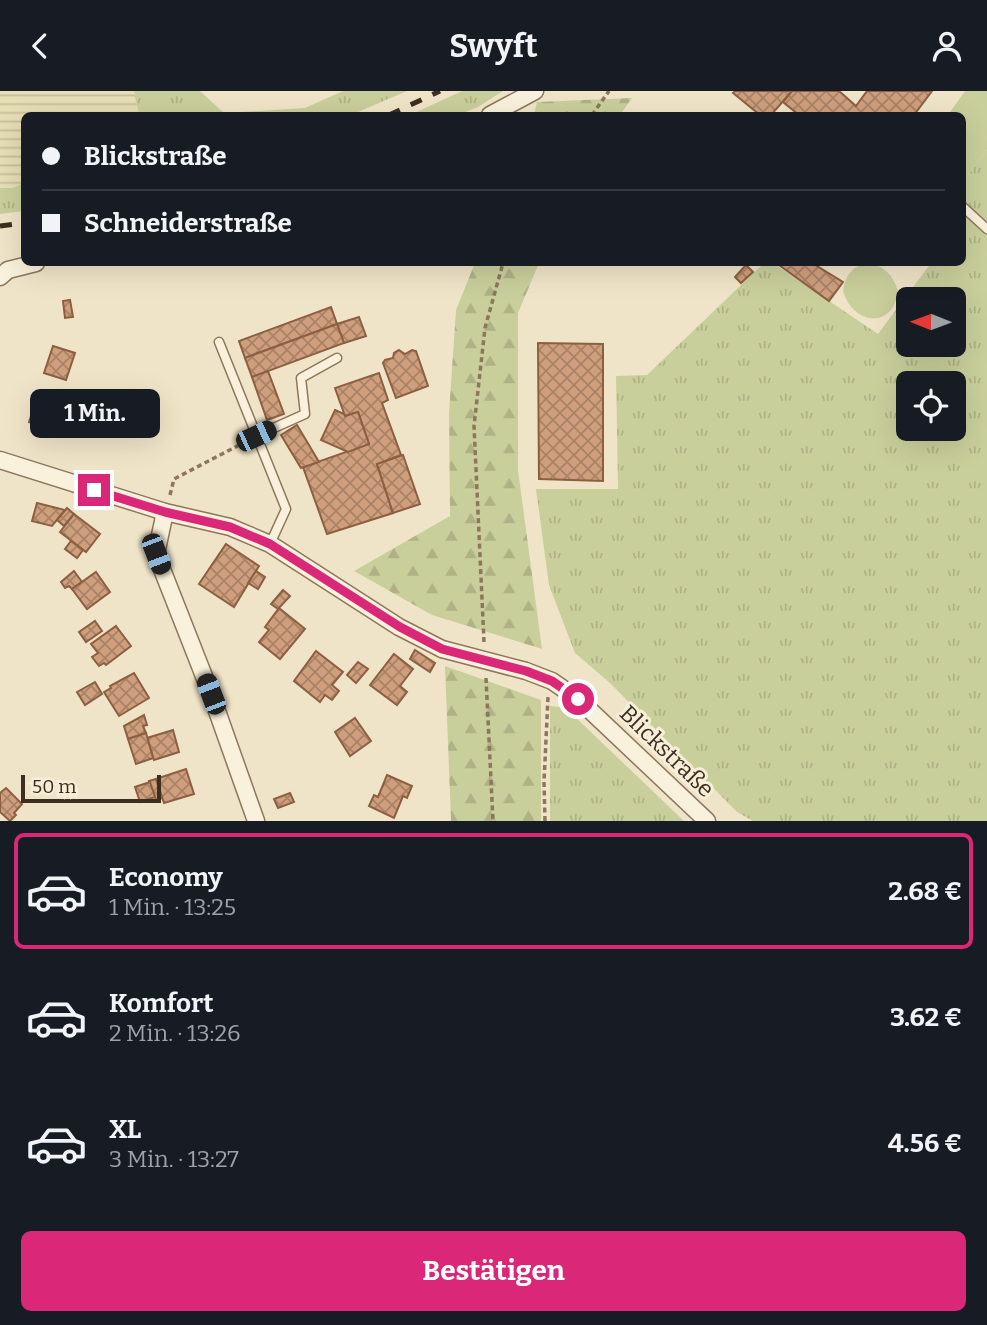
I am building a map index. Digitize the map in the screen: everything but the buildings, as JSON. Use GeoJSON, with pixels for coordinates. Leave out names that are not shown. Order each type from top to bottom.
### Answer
{"type":"FeatureCollection","features":[{"type":"Feature","properties":{"kind":"street"},"geometry":{"type":"LineString","coordinates":[[496,112],[535,91]]}},
{"type":"Feature","properties":{"kind":"street"},"geometry":{"type":"LineString","coordinates":[[0,277],[8,270],[24,266]]}},
{"type":"Feature","properties":{"kind":"street","name":"Blickstraße"},"geometry":{"type":"LineString","coordinates":[[0,460],[165,512],[230,527],[270,544],[400,627],[442,649],[526,671],[552,681],[595,713],[707,821]]}},
{"type":"Feature","properties":{"kind":"street"},"geometry":{"type":"LineString","coordinates":[[165,512],[156,554],[211,694],[256,821]]}},
{"type":"Feature","properties":{"kind":"lane"},"geometry":{"type":"LineString","coordinates":[[966,210],[987,229]]}},
{"type":"Feature","properties":{"kind":"lane"},"geometry":{"type":"LineString","coordinates":[[219,342],[286,509],[270,544]]}},
{"type":"Feature","properties":{"kind":"lane"},"geometry":{"type":"LineString","coordinates":[[256,436],[305,414],[301,378],[338,358]]}},
{"type":"Feature","properties":{"kind":"path"},"geometry":{"type":"LineString","coordinates":[[594,112],[609,91]]}},
{"type":"Feature","properties":{"kind":"path"},"geometry":{"type":"LineString","coordinates":[[484,644],[474,426],[485,328],[502,266]]}},
{"type":"Feature","properties":{"kind":"path"},"geometry":{"type":"LineString","coordinates":[[165,512],[174,479],[256,436]]}},
{"type":"Feature","properties":{"kind":"path"},"geometry":{"type":"LineString","coordinates":[[486,671],[494,821]]}},
{"type":"Feature","properties":{"kind":"path"},"geometry":{"type":"LineString","coordinates":[[545,821],[547,704],[552,681]]}},
{"type":"Feature","properties":{"kind":"shaded area"},"geometry":{"type":"Polygon","coordinates":[[[0,91],[134,91],[138,112],[21,112],[21,184],[13,188],[0,188],[0,91]]]}},
{"type":"Feature","properties":{"kind":"green space"},"geometry":{"type":"Polygon","coordinates":[[[134,91],[200,91],[223,112],[138,112],[134,91]]]}},
{"type":"Feature","properties":{"kind":"green space"},"geometry":{"type":"Polygon","coordinates":[[[343,91],[407,91],[358,112],[240,112],[305,108],[343,91]]]}},
{"type":"Feature","properties":{"kind":"green space"},"geometry":{"type":"Polygon","coordinates":[[[462,91],[503,91],[466,112],[416,112],[462,91]]]}},
{"type":"Feature","properties":{"kind":"green space"},"geometry":{"type":"Polygon","coordinates":[[[965,91],[987,91],[987,150],[966,178],[966,112],[950,112],[965,91]]]}},
{"type":"Feature","properties":{"kind":"green space"},"geometry":{"type":"Polygon","coordinates":[[[632,98],[622,112],[535,112],[537,102],[632,98]]]}},
{"type":"Feature","properties":{"kind":"green space"},"geometry":{"type":"Polygon","coordinates":[[[987,150],[987,821],[753,821],[737,812],[610,683],[575,653],[549,585],[536,489],[618,489],[616,376],[647,375],[761,266],[777,266],[878,334],[896,310],[896,357],[966,357],[966,287],[913,287],[929,266],[966,266],[966,178],[987,150]]]}},
{"type":"Feature","properties":{"kind":"green space"},"geometry":{"type":"Polygon","coordinates":[[[21,184],[21,211],[0,214],[0,188],[13,188],[21,184]]]}},
{"type":"Feature","properties":{"kind":"green space"},"geometry":{"type":"Polygon","coordinates":[[[474,266],[538,266],[518,313],[518,470],[542,649],[432,615],[354,571],[450,516],[449,413],[456,310],[474,266]]]}},
{"type":"Feature","properties":{"kind":"green space"},"geometry":{"type":"Polygon","coordinates":[[[858,266],[880,267],[894,280],[897,287],[895,304],[881,317],[863,316],[848,302],[843,291],[846,280],[858,266]]]}},
{"type":"Feature","properties":{"kind":"green space"},"geometry":{"type":"Polygon","coordinates":[[[445,666],[541,700],[541,821],[451,821],[445,666]]]}},
{"type":"Feature","properties":{"kind":"green space"},"geometry":{"type":"Polygon","coordinates":[[[550,706],[560,707],[571,713],[684,821],[550,821],[550,706]]]}},
{"type":"Feature","properties":{"kind":"railway"},"geometry":{"type":"LineString","coordinates":[[395,112],[440,91]]}},
{"type":"Feature","properties":{"kind":"railway"},"geometry":{"type":"LineString","coordinates":[[0,226],[21,223]]}},
{"type":"Feature","properties":{"kind":"route"},"geometry":{"type":"LineString","coordinates":[[94,490],[165,512],[230,527],[270,544],[400,627],[442,649],[526,671],[552,681],[578,699]]}}]}
